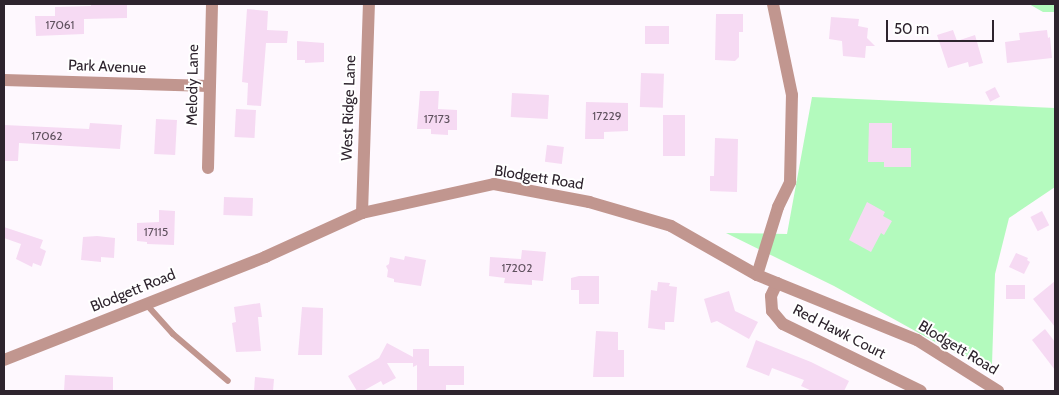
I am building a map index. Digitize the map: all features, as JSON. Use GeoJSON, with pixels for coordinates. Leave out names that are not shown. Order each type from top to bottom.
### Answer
{"type":"FeatureCollection","features":[{"type":"Feature","properties":{"kind":"street","name":"Melody Lane"},"geometry":{"type":"LineString","coordinates":[[208,168],[212,4]]}},
{"type":"Feature","properties":{"kind":"street","name":"West Ridge Lane"},"geometry":{"type":"LineString","coordinates":[[362,213],[369,4]]}},
{"type":"Feature","properties":{"kind":"street"},"geometry":{"type":"LineString","coordinates":[[757,275],[778,207],[790,182],[792,95],[773,4]]}},
{"type":"Feature","properties":{"kind":"street","name":"Park Avenue"},"geometry":{"type":"LineString","coordinates":[[4,80],[209,86]]}},
{"type":"Feature","properties":{"kind":"street","name":"Blodgett Road"},"geometry":{"type":"LineString","coordinates":[[4,360],[266,257],[362,213],[494,184],[589,202],[671,226],[757,275],[917,340],[998,391]]}},
{"type":"Feature","properties":{"kind":"street","name":"Red Hawk Court"},"geometry":{"type":"LineString","coordinates":[[777,283],[771,296],[772,311],[783,324],[921,391]]}},
{"type":"Feature","properties":{"kind":"lane"},"geometry":{"type":"LineString","coordinates":[[146,304],[173,334],[228,381]]}},
{"type":"Feature","properties":{"kind":"green space"},"geometry":{"type":"Polygon","coordinates":[[[1029,4],[1055,4],[1055,12],[1043,12],[1029,4]]]}},
{"type":"Feature","properties":{"kind":"green space"},"geometry":{"type":"Polygon","coordinates":[[[812,97],[1055,108],[1055,187],[1009,218],[995,274],[992,364],[955,353],[834,286],[726,233],[787,234],[812,97]]]}},
{"type":"Feature","properties":{"kind":"building"},"geometry":{"type":"Polygon","coordinates":[[[91,4],[127,4],[127,18],[84,19],[84,34],[36,36],[35,16],[55,16],[55,7],[91,6],[91,4]]]}},
{"type":"Feature","properties":{"kind":"building"},"geometry":{"type":"Polygon","coordinates":[[[247,9],[268,11],[267,30],[288,31],[287,43],[266,43],[261,106],[247,105],[248,83],[242,82],[247,9]]]}},
{"type":"Feature","properties":{"kind":"building"},"geometry":{"type":"Polygon","coordinates":[[[716,14],[743,14],[743,32],[739,32],[739,57],[735,61],[715,60],[716,14]]]}},
{"type":"Feature","properties":{"kind":"building"},"geometry":{"type":"Polygon","coordinates":[[[831,17],[859,19],[858,26],[868,28],[867,38],[875,46],[866,46],[865,58],[843,56],[842,41],[829,39],[831,17]]]}},
{"type":"Feature","properties":{"kind":"building"},"geometry":{"type":"Polygon","coordinates":[[[645,26],[669,26],[669,44],[645,44],[645,26]]]}},
{"type":"Feature","properties":{"kind":"building"},"geometry":{"type":"Polygon","coordinates":[[[953,30],[957,41],[975,35],[983,63],[969,67],[968,62],[948,68],[937,35],[953,30]]]}},
{"type":"Feature","properties":{"kind":"building"},"geometry":{"type":"Polygon","coordinates":[[[1047,30],[1048,38],[1050,37],[1052,58],[1007,63],[1005,42],[1020,40],[1019,33],[1047,30]]]}},
{"type":"Feature","properties":{"kind":"building"},"geometry":{"type":"Polygon","coordinates":[[[297,41],[324,43],[324,62],[305,63],[305,60],[297,60],[297,41]]]}},
{"type":"Feature","properties":{"kind":"building"},"geometry":{"type":"Polygon","coordinates":[[[641,73],[664,74],[663,108],[640,107],[641,73]]]}},
{"type":"Feature","properties":{"kind":"building"},"geometry":{"type":"Polygon","coordinates":[[[995,87],[1000,97],[990,102],[985,92],[995,87]]]}},
{"type":"Feature","properties":{"kind":"building"},"geometry":{"type":"Polygon","coordinates":[[[420,91],[439,91],[438,109],[457,110],[457,130],[448,130],[448,135],[431,134],[431,129],[417,129],[420,91]]]}},
{"type":"Feature","properties":{"kind":"building"},"geometry":{"type":"Polygon","coordinates":[[[512,93],[549,95],[548,119],[511,117],[512,93]]]}},
{"type":"Feature","properties":{"kind":"building"},"geometry":{"type":"Polygon","coordinates":[[[586,102],[628,103],[628,131],[604,132],[604,139],[585,139],[586,102]]]}},
{"type":"Feature","properties":{"kind":"building"},"geometry":{"type":"Polygon","coordinates":[[[236,109],[256,110],[255,138],[235,137],[236,109]]]}},
{"type":"Feature","properties":{"kind":"building"},"geometry":{"type":"Polygon","coordinates":[[[663,115],[685,115],[685,156],[663,156],[663,115]]]}},
{"type":"Feature","properties":{"kind":"building"},"geometry":{"type":"Polygon","coordinates":[[[156,119],[177,120],[175,155],[154,154],[156,119]]]}},
{"type":"Feature","properties":{"kind":"building"},"geometry":{"type":"Polygon","coordinates":[[[90,123],[122,125],[120,149],[19,143],[18,161],[4,161],[4,125],[89,129],[90,123]]]}},
{"type":"Feature","properties":{"kind":"building"},"geometry":{"type":"Polygon","coordinates":[[[869,123],[892,123],[892,148],[911,148],[911,167],[884,167],[884,162],[868,162],[869,123]]]}},
{"type":"Feature","properties":{"kind":"building"},"geometry":{"type":"Polygon","coordinates":[[[715,138],[738,139],[737,192],[710,191],[710,176],[714,176],[715,138]]]}},
{"type":"Feature","properties":{"kind":"building"},"geometry":{"type":"Polygon","coordinates":[[[547,145],[564,147],[562,164],[545,162],[547,145]]]}},
{"type":"Feature","properties":{"kind":"building"},"geometry":{"type":"Polygon","coordinates":[[[224,197],[253,198],[252,216],[223,215],[224,197]]]}},
{"type":"Feature","properties":{"kind":"building"},"geometry":{"type":"Polygon","coordinates":[[[867,202],[885,212],[883,216],[892,221],[884,235],[881,233],[871,252],[849,240],[867,202]]]}},
{"type":"Feature","properties":{"kind":"building"},"geometry":{"type":"Polygon","coordinates":[[[159,210],[175,211],[174,245],[147,244],[147,242],[137,241],[137,223],[159,222],[159,210]]]}},
{"type":"Feature","properties":{"kind":"building"},"geometry":{"type":"Polygon","coordinates":[[[1042,211],[1049,225],[1038,231],[1030,217],[1042,211]]]}},
{"type":"Feature","properties":{"kind":"building"},"geometry":{"type":"Polygon","coordinates":[[[4,227],[43,240],[40,248],[46,251],[41,266],[33,263],[32,267],[16,259],[21,244],[4,238],[4,227]]]}},
{"type":"Feature","properties":{"kind":"building"},"geometry":{"type":"Polygon","coordinates":[[[83,237],[115,238],[114,258],[101,257],[101,262],[81,260],[83,237]]]}},
{"type":"Feature","properties":{"kind":"building"},"geometry":{"type":"Polygon","coordinates":[[[522,250],[546,252],[543,281],[532,280],[532,285],[504,283],[505,278],[489,276],[490,257],[521,259],[522,250]]]}},
{"type":"Feature","properties":{"kind":"building"},"geometry":{"type":"Polygon","coordinates":[[[1016,253],[1028,258],[1027,260],[1030,262],[1024,274],[1009,267],[1016,253]]]}},
{"type":"Feature","properties":{"kind":"building"},"geometry":{"type":"Polygon","coordinates":[[[405,256],[426,260],[421,286],[394,282],[394,279],[387,277],[388,270],[386,266],[389,264],[390,257],[404,260],[405,256]]]}},
{"type":"Feature","properties":{"kind":"building"},"geometry":{"type":"Polygon","coordinates":[[[599,276],[599,304],[579,304],[579,290],[571,290],[571,278],[599,276]]]}},
{"type":"Feature","properties":{"kind":"building"},"geometry":{"type":"Polygon","coordinates":[[[1055,281],[1055,327],[1033,299],[1055,281]]]}},
{"type":"Feature","properties":{"kind":"building"},"geometry":{"type":"Polygon","coordinates":[[[658,282],[670,283],[669,286],[677,287],[674,322],[665,322],[665,330],[648,328],[651,290],[657,291],[658,282]]]}},
{"type":"Feature","properties":{"kind":"building"},"geometry":{"type":"Polygon","coordinates":[[[1006,285],[1025,285],[1025,299],[1006,299],[1006,285]]]}},
{"type":"Feature","properties":{"kind":"building"},"geometry":{"type":"Polygon","coordinates":[[[729,291],[735,311],[758,322],[749,339],[717,321],[711,323],[704,299],[729,291]]]}},
{"type":"Feature","properties":{"kind":"building"},"geometry":{"type":"Polygon","coordinates":[[[260,303],[262,317],[258,317],[261,351],[236,352],[232,323],[236,322],[234,307],[260,303]]]}},
{"type":"Feature","properties":{"kind":"building"},"geometry":{"type":"Polygon","coordinates":[[[302,307],[323,308],[322,355],[298,355],[302,307]]]}},
{"type":"Feature","properties":{"kind":"building"},"geometry":{"type":"Polygon","coordinates":[[[1045,329],[1055,342],[1055,370],[1032,340],[1045,329]]]}},
{"type":"Feature","properties":{"kind":"building"},"geometry":{"type":"Polygon","coordinates":[[[596,331],[618,332],[618,350],[624,350],[624,377],[593,377],[596,331]]]}},
{"type":"Feature","properties":{"kind":"building"},"geometry":{"type":"Polygon","coordinates":[[[756,340],[811,362],[849,381],[844,391],[812,391],[801,386],[804,380],[772,368],[769,376],[746,367],[756,340]]]}},
{"type":"Feature","properties":{"kind":"building"},"geometry":{"type":"Polygon","coordinates":[[[387,343],[413,357],[413,349],[429,349],[429,366],[464,366],[464,385],[446,385],[446,391],[417,391],[417,365],[413,367],[413,363],[387,363],[396,378],[383,385],[381,381],[363,391],[357,391],[348,376],[379,358],[387,343]]]}},
{"type":"Feature","properties":{"kind":"building"},"geometry":{"type":"Polygon","coordinates":[[[65,375],[113,377],[113,391],[64,391],[65,375]]]}},
{"type":"Feature","properties":{"kind":"building"},"geometry":{"type":"Polygon","coordinates":[[[255,377],[274,379],[273,391],[254,391],[255,377]]]}}]}
